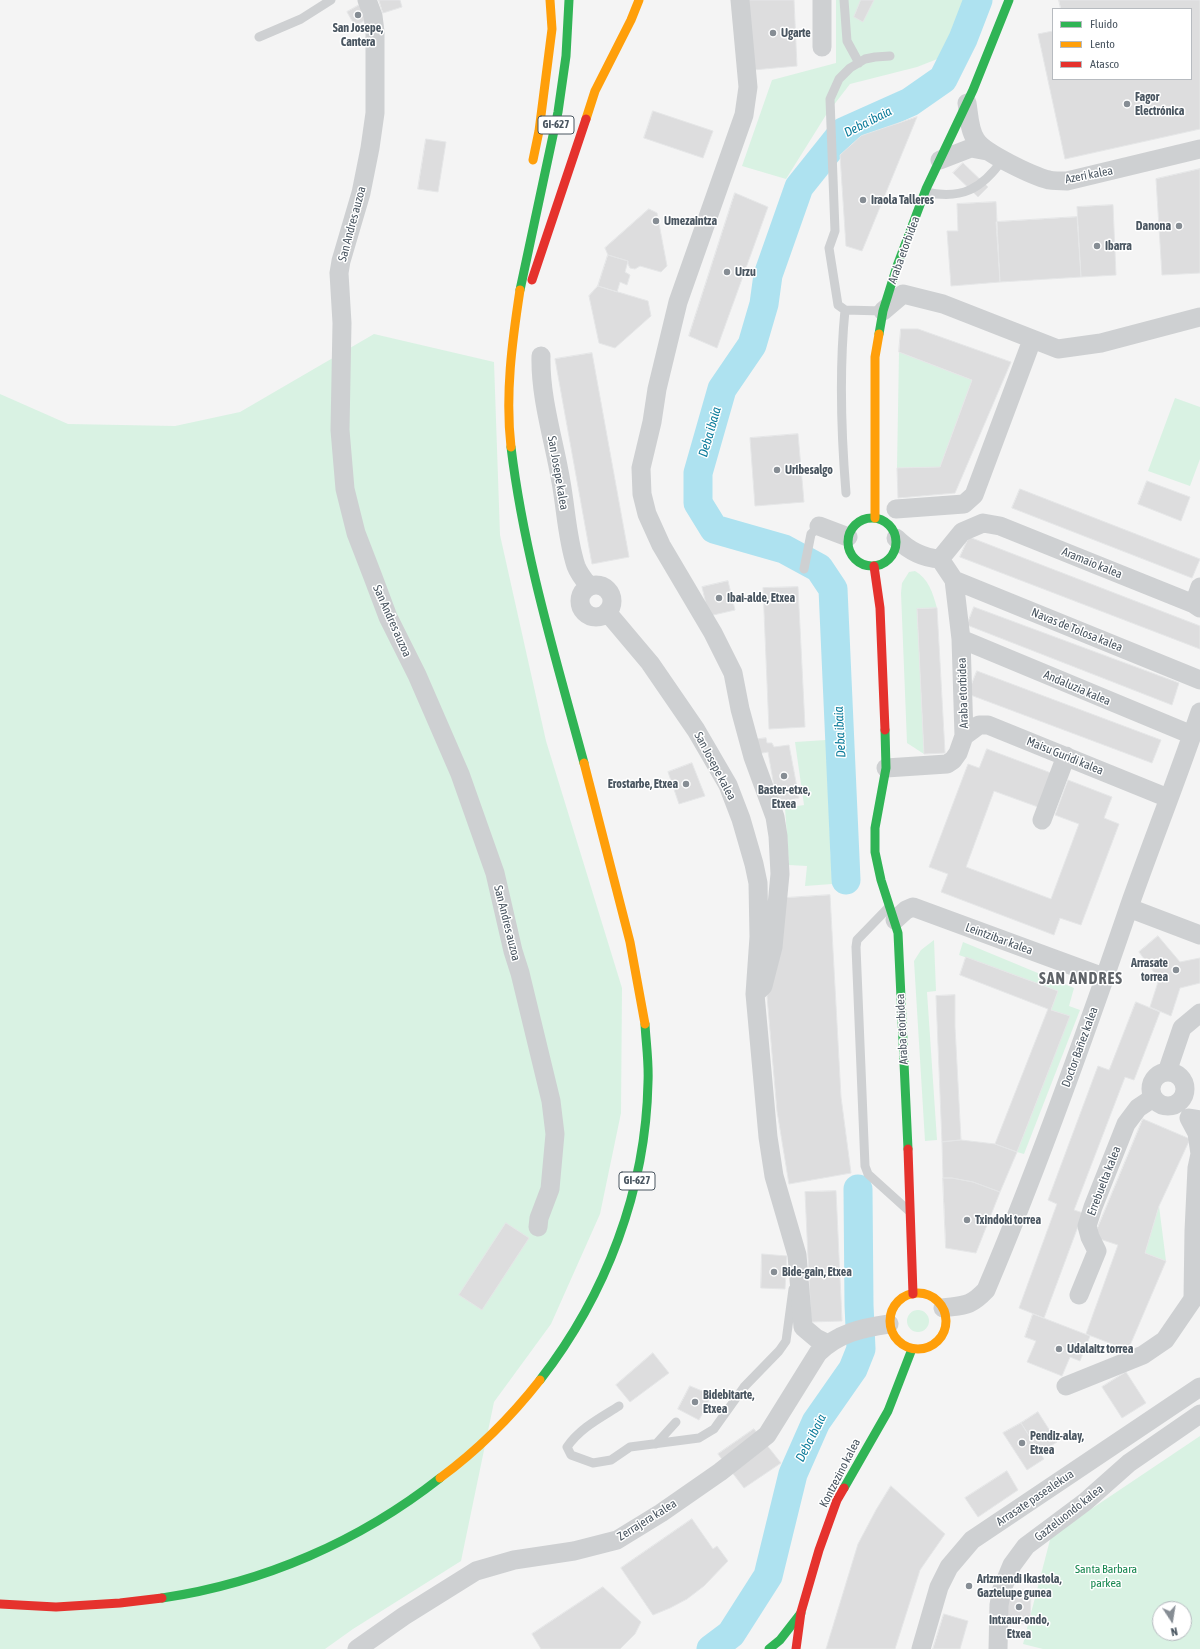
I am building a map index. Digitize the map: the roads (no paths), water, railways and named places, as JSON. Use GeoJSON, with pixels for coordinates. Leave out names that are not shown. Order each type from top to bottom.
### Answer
{"type":"FeatureCollection","features":[{"type":"Feature","properties":{"kind":"main road"},"geometry":{"type":"LineString","coordinates":[[532,167],[539,131],[552,29],[550,0]]}},
{"type":"Feature","properties":{"kind":"main road","name":"GI-627"},"geometry":{"type":"LineString","coordinates":[[0,1604],[52,1607],[118,1603],[200,1592],[273,1571],[328,1548],[381,1520],[433,1485],[482,1444],[550,1369],[594,1300],[624,1229],[635,1192],[641,1162],[648,1104],[645,1024],[634,958],[622,908],[531,563],[516,485],[508,405],[509,364],[513,326],[527,248],[558,116],[565,72],[569,23],[569,0]]}},
{"type":"Feature","properties":{"kind":"main road"},"geometry":{"type":"LineString","coordinates":[[509,364],[528,290],[595,91],[631,20],[639,0]]}},
{"type":"Feature","properties":{"kind":"main road","name":"Araba etorbidea"},"geometry":{"type":"LineString","coordinates":[[875,518],[875,357],[883,310],[897,266],[925,192],[967,103],[1010,0]]}},
{"type":"Feature","properties":{"kind":"main road"},"geometry":{"type":"LineString","coordinates":[[527,248],[528,209]]}},
{"type":"Feature","properties":{"kind":"main road"},"geometry":{"type":"LineString","coordinates":[[868,518],[875,518],[888,524],[893,530],[896,538],[896,546],[894,553],[889,560],[882,564],[867,566],[860,563],[849,552],[848,536],[855,524],[868,518]]}},
{"type":"Feature","properties":{"kind":"main road","name":"Araba etorbidea"},"geometry":{"type":"LineString","coordinates":[[874,566],[880,608],[886,768],[876,828],[875,852],[881,880],[898,933],[911,1213],[913,1294]]}},
{"type":"Feature","properties":{"kind":"main road"},"geometry":{"type":"LineString","coordinates":[[913,1294],[925,1294],[932,1297],[943,1308],[946,1322],[944,1332],[938,1340],[926,1348],[912,1349],[898,1341],[885,1325],[896,1304],[903,1297],[913,1294]]}},
{"type":"Feature","properties":{"kind":"main road","name":"Kontzezino kalea"},"geometry":{"type":"LineString","coordinates":[[796,1649],[801,1612],[819,1550],[837,1500],[888,1411],[912,1349]]}},
{"type":"Feature","properties":{"kind":"main road","name":"Kontzezino kalea"},"geometry":{"type":"LineString","coordinates":[[769,1649],[780,1640],[801,1612]]}},
{"type":"Feature","properties":{"kind":"street","name":"San Andres auzoa"},"geometry":{"type":"LineString","coordinates":[[367,0],[372,12],[375,32],[375,113],[361,193],[341,260],[339,273],[342,323],[340,430],[344,489],[356,533],[372,577],[388,617],[417,675],[460,774],[495,874],[551,1101],[555,1134],[550,1189],[539,1218],[538,1227]]}},
{"type":"Feature","properties":{"kind":"street"},"geometry":{"type":"LineString","coordinates":[[740,0],[748,87],[744,115],[678,302],[657,389],[652,422],[641,468],[642,494],[646,514],[661,545],[684,582],[733,673],[740,709],[753,757],[775,817],[778,836],[780,874],[773,947],[763,986],[755,994]]}},
{"type":"Feature","properties":{"kind":"street"},"geometry":{"type":"LineString","coordinates":[[822,0],[822,47]]}},
{"type":"Feature","properties":{"kind":"street","name":"Azeri kalea"},"geometry":{"type":"LineString","coordinates":[[967,103],[971,128],[976,140],[995,155],[1030,173],[1050,180],[1068,181],[1200,149]]}},
{"type":"Feature","properties":{"kind":"street"},"geometry":{"type":"LineString","coordinates":[[940,160],[971,148],[995,155]]}},
{"type":"Feature","properties":{"kind":"street"},"geometry":{"type":"LineString","coordinates":[[883,310],[903,294],[943,304],[1058,349],[1101,343],[1200,317]]}},
{"type":"Feature","properties":{"kind":"street"},"geometry":{"type":"LineString","coordinates":[[896,509],[964,504],[974,495],[1032,340]]}},
{"type":"Feature","properties":{"kind":"street","name":"San Josepe kalea"},"geometry":{"type":"LineString","coordinates":[[541,356],[549,422],[561,481],[570,539],[576,565],[582,577],[589,586],[580,599],[583,610],[592,616],[602,615],[607,612],[650,663],[693,724],[728,785],[741,819],[758,883],[759,937],[755,994],[768,1137],[774,1176],[797,1255],[803,1327],[816,1338],[835,1339]]}},
{"type":"Feature","properties":{"kind":"street","name":"Aramaio kalea"},"geometry":{"type":"LineString","coordinates":[[940,559],[962,532],[983,524],[1000,526],[1198,600]]}},
{"type":"Feature","properties":{"kind":"street"},"geometry":{"type":"LineString","coordinates":[[819,526],[848,536]]}},
{"type":"Feature","properties":{"kind":"street"},"geometry":{"type":"LineString","coordinates":[[896,538],[904,546],[916,554],[940,559]]}},
{"type":"Feature","properties":{"kind":"street","name":"Araba etorbidea"},"geometry":{"type":"LineString","coordinates":[[886,768],[947,764],[953,760],[958,753],[964,736],[961,639],[954,580],[940,559]]}},
{"type":"Feature","properties":{"kind":"street","name":"Navas de Tolosa kalea"},"geometry":{"type":"LineString","coordinates":[[954,580],[1200,680]]}},
{"type":"Feature","properties":{"kind":"street","name":"Andaluzia kalea"},"geometry":{"type":"LineString","coordinates":[[961,639],[1192,735]]}},
{"type":"Feature","properties":{"kind":"street","name":"Doctor Bañez kalea"},"geometry":{"type":"LineString","coordinates":[[943,1308],[966,1306],[979,1298],[986,1290],[1024,1201],[1106,978],[1129,908],[1200,712]]}},
{"type":"Feature","properties":{"kind":"street","name":"Maisu Guridi kalea"},"geometry":{"type":"LineString","coordinates":[[964,736],[978,725],[988,725],[1168,798]]}},
{"type":"Feature","properties":{"kind":"street"},"geometry":{"type":"LineString","coordinates":[[1042,820],[1066,756]]}},
{"type":"Feature","properties":{"kind":"street","name":"Leintzibar kalea"},"geometry":{"type":"LineString","coordinates":[[892,913],[913,907],[1106,978]]}},
{"type":"Feature","properties":{"kind":"street"},"geometry":{"type":"LineString","coordinates":[[1129,908],[1200,935]]}},
{"type":"Feature","properties":{"kind":"street"},"geometry":{"type":"LineString","coordinates":[[1167,1072],[1182,1028],[1200,1013]]}},
{"type":"Feature","properties":{"kind":"street"},"geometry":{"type":"LineString","coordinates":[[1167,1072],[1178,1076],[1184,1085],[1184,1096],[1176,1105],[1170,1107],[1160,1105],[1152,1098],[1150,1093],[1152,1081],[1156,1076],[1167,1072]]}},
{"type":"Feature","properties":{"kind":"street","name":"Errebuelta kalea"},"geometry":{"type":"LineString","coordinates":[[1079,1294],[1097,1251],[1090,1237],[1087,1226],[1093,1207],[1126,1124],[1138,1108],[1152,1098]]}},
{"type":"Feature","properties":{"kind":"street"},"geometry":{"type":"LineString","coordinates":[[1066,1386],[1143,1356],[1166,1340],[1197,1294],[1194,1231],[1197,1168],[1200,1154],[1195,1119],[1176,1105]]}},
{"type":"Feature","properties":{"kind":"street"},"geometry":{"type":"LineString","coordinates":[[835,1339],[885,1325]]}},
{"type":"Feature","properties":{"kind":"street","name":"Zerrajera kalea"},"geometry":{"type":"LineString","coordinates":[[357,1649],[404,1616],[476,1571],[514,1560],[574,1551],[616,1540],[661,1513],[720,1472],[767,1434],[818,1353],[835,1339]]}},
{"type":"Feature","properties":{"kind":"street","name":"Arrasate pasealekua"},"geometry":{"type":"LineString","coordinates":[[921,1649],[939,1587],[949,1566],[972,1540],[1200,1387]]}},
{"type":"Feature","properties":{"kind":"street","name":"Gazteluondo kalea"},"geometry":{"type":"LineString","coordinates":[[998,1649],[999,1605],[1002,1589],[1012,1565],[1026,1546],[1085,1502],[1129,1463],[1200,1414]]}},
{"type":"Feature","properties":{"kind":"lane"},"geometry":{"type":"LineString","coordinates":[[259,36],[301,19],[331,0]]}},
{"type":"Feature","properties":{"kind":"lane"},"geometry":{"type":"LineString","coordinates":[[844,0],[847,41],[858,63]]}},
{"type":"Feature","properties":{"kind":"lane"},"geometry":{"type":"LineString","coordinates":[[883,310],[845,310],[838,305],[829,248],[835,231],[830,100],[839,79],[850,68],[858,63],[875,57],[890,56]]}},
{"type":"Feature","properties":{"kind":"lane"},"geometry":{"type":"LineString","coordinates":[[925,192],[940,195],[965,193],[981,184],[994,172],[995,155]]}},
{"type":"Feature","properties":{"kind":"lane"},"geometry":{"type":"LineString","coordinates":[[845,310],[842,355],[842,444],[846,493]]}},
{"type":"Feature","properties":{"kind":"lane"},"geometry":{"type":"LineString","coordinates":[[804,569],[811,534],[819,526]]}},
{"type":"Feature","properties":{"kind":"lane"},"geometry":{"type":"LineString","coordinates":[[892,913],[858,940],[856,947],[865,1166],[868,1174],[911,1213]]}},
{"type":"Feature","properties":{"kind":"lane"},"geometry":{"type":"LineString","coordinates":[[619,1406],[574,1437],[567,1447],[571,1455],[593,1464],[611,1460],[630,1447],[699,1438],[714,1428],[744,1387],[779,1351],[786,1341],[797,1255]]}},
{"type":"Feature","properties":{"kind":"lane"},"geometry":{"type":"LineString","coordinates":[[656,1444],[676,1422]]}},
{"type":"Feature","properties":{"kind":"waterway","name":"Deba ibaia"},"geometry":{"type":"LineString","coordinates":[[846,880],[833,589],[819,568],[784,549],[714,529],[698,503],[698,473],[722,389],[752,345],[764,304],[768,275],[799,187],[843,132],[910,102],[943,79],[963,39],[978,0]]}},
{"type":"Feature","properties":{"kind":"waterway","name":"Deba ibaia"},"geometry":{"type":"LineString","coordinates":[[711,1649],[731,1634],[768,1576],[793,1474],[816,1422],[853,1369],[861,1349],[858,1189]]}},
{"type":"Feature","properties":{"kind":"place","name":"San Josepe, Cantera"},"geometry":{"type":"Point","coordinates":[358,15]}},
{"type":"Feature","properties":{"kind":"place","name":"Ugarte"},"geometry":{"type":"Point","coordinates":[773,33]}},
{"type":"Feature","properties":{"kind":"place","name":"Fagor Electrónica"},"geometry":{"type":"Point","coordinates":[1127,104]}},
{"type":"Feature","properties":{"kind":"place","name":"Iraola Talleres"},"geometry":{"type":"Point","coordinates":[863,200]}},
{"type":"Feature","properties":{"kind":"place","name":"Umezaintza"},"geometry":{"type":"Point","coordinates":[656,221]}},
{"type":"Feature","properties":{"kind":"place","name":"Danona"},"geometry":{"type":"Point","coordinates":[1179,226]}},
{"type":"Feature","properties":{"kind":"place","name":"Ibarra"},"geometry":{"type":"Point","coordinates":[1097,246]}},
{"type":"Feature","properties":{"kind":"place","name":"Urzu"},"geometry":{"type":"Point","coordinates":[727,272]}},
{"type":"Feature","properties":{"kind":"place","name":"Uribesalgo"},"geometry":{"type":"Point","coordinates":[777,470]}},
{"type":"Feature","properties":{"kind":"place","name":"Ibai-alde, Etxea"},"geometry":{"type":"Point","coordinates":[719,598]}},
{"type":"Feature","properties":{"kind":"place","name":"Baster-etxe, Etxea"},"geometry":{"type":"Point","coordinates":[784,776]}},
{"type":"Feature","properties":{"kind":"place","name":"Erostarbe, Etxea"},"geometry":{"type":"Point","coordinates":[686,784]}},
{"type":"Feature","properties":{"kind":"place","name":"Arrasate torrea"},"geometry":{"type":"Point","coordinates":[1176,970]}},
{"type":"Feature","properties":{"kind":"place","name":"Txindoki torrea"},"geometry":{"type":"Point","coordinates":[967,1220]}},
{"type":"Feature","properties":{"kind":"place","name":"Bide-gain, Etxea"},"geometry":{"type":"Point","coordinates":[774,1272]}},
{"type":"Feature","properties":{"kind":"place","name":"Udalaitz torrea"},"geometry":{"type":"Point","coordinates":[1059,1349]}},
{"type":"Feature","properties":{"kind":"place","name":"Bidebitarte, Etxea"},"geometry":{"type":"Point","coordinates":[695,1402]}},
{"type":"Feature","properties":{"kind":"place","name":"Pendiz-alay, Etxea"},"geometry":{"type":"Point","coordinates":[1022,1443]}},
{"type":"Feature","properties":{"kind":"place","name":"Arizmendi Ikastola, Gaztelupe gunea"},"geometry":{"type":"Point","coordinates":[969,1586]}},
{"type":"Feature","properties":{"kind":"place","name":"Intxaur-ondo, Etxea"},"geometry":{"type":"Point","coordinates":[1019,1607]}},
{"type":"Feature","properties":{"kind":"district","name":"SAN ANDRES"},"geometry":{"type":"Point","coordinates":[1081,979]}},
{"type":"Feature","properties":{"kind":"park label","name":"Santa Barbara parkea"},"geometry":{"type":"Point","coordinates":[1106,1576]}}]}
